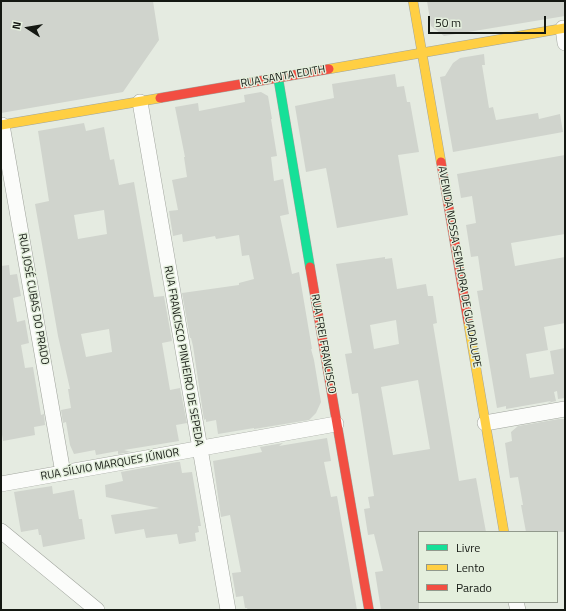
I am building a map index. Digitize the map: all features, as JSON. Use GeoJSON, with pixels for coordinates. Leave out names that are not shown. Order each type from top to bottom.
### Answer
{"type":"FeatureCollection","features":[{"type":"Feature","properties":{"kind":"street","name":"AVENIDA NOSSA SENHORA DE GUADALUPE"},"geometry":{"type":"LineString","coordinates":[[413,1],[504,531]]}},
{"type":"Feature","properties":{"kind":"street","name":"RUA SANTA EDITH"},"geometry":{"type":"LineString","coordinates":[[2,125],[422,52],[564,33]]}},
{"type":"Feature","properties":{"kind":"street","name":"RUA FREI FRANCISCO"},"geometry":{"type":"LineString","coordinates":[[278,78],[369,610]]}},
{"type":"Feature","properties":{"kind":"street","name":"RUA FRANCISCO PINHEIRO DE SEPEDA"},"geometry":{"type":"LineString","coordinates":[[140,102],[228,610]]}},
{"type":"Feature","properties":{"kind":"street","name":"RUA JOSÉ CUBAS DO PRADO"},"geometry":{"type":"LineString","coordinates":[[2,125],[63,473]]}},
{"type":"Feature","properties":{"kind":"street"},"geometry":{"type":"LineString","coordinates":[[485,423],[565,409]]}},
{"type":"Feature","properties":{"kind":"street","name":"RUA SÍLVIO MARQUES JÚNIOR"},"geometry":{"type":"LineString","coordinates":[[1,484],[336,424]]}},
{"type":"Feature","properties":{"kind":"street"},"geometry":{"type":"LineString","coordinates":[[1,531],[97,610]]}},
{"type":"Feature","properties":{"kind":"building"},"geometry":{"type":"Polygon","coordinates":[[[1,1],[153,1],[159,40],[123,92],[1,113],[1,1]]]}},
{"type":"Feature","properties":{"kind":"building"},"geometry":{"type":"Polygon","coordinates":[[[427,1],[565,1],[565,16],[444,36],[431,26],[427,1]]]}},
{"type":"Feature","properties":{"kind":"building"},"geometry":{"type":"Polygon","coordinates":[[[484,54],[485,65],[482,65],[489,108],[493,107],[496,120],[538,113],[539,119],[560,114],[563,132],[453,152],[440,77],[445,76],[453,63],[460,58],[484,54]]]}},
{"type":"Feature","properties":{"kind":"building"},"geometry":{"type":"Polygon","coordinates":[[[395,74],[397,87],[404,86],[407,102],[410,102],[419,152],[398,155],[408,215],[337,228],[326,168],[306,172],[295,106],[334,98],[332,84],[395,74]]]}},
{"type":"Feature","properties":{"kind":"building"},"geometry":{"type":"Polygon","coordinates":[[[261,92],[268,96],[277,156],[271,157],[274,181],[283,179],[289,214],[280,216],[292,274],[299,272],[321,402],[316,413],[309,420],[218,434],[216,420],[206,422],[206,419],[204,420],[193,346],[190,338],[182,293],[239,285],[239,283],[254,279],[249,255],[242,256],[239,235],[216,239],[215,236],[183,242],[182,234],[173,236],[169,211],[178,210],[172,180],[187,177],[185,157],[175,107],[198,103],[199,111],[245,102],[244,95],[261,92]]]}},
{"type":"Feature","properties":{"kind":"building"},"geometry":{"type":"Polygon","coordinates":[[[84,123],[86,131],[104,127],[110,160],[114,159],[119,185],[134,182],[154,297],[164,296],[172,341],[162,343],[170,390],[180,388],[187,423],[176,425],[179,441],[124,450],[131,452],[118,454],[118,451],[96,455],[95,450],[74,454],[70,445],[66,422],[63,423],[61,410],[71,408],[68,389],[70,389],[58,336],[35,204],[49,201],[38,131],[84,123]],[[104,210],[74,215],[78,239],[107,234],[104,210]],[[109,329],[81,334],[86,357],[112,352],[109,329]]]}},
{"type":"Feature","properties":{"kind":"building"},"geometry":{"type":"Polygon","coordinates":[[[565,155],[565,234],[511,243],[515,266],[565,257],[565,323],[544,327],[548,350],[526,354],[530,378],[554,374],[550,351],[565,348],[565,398],[558,399],[557,391],[554,392],[556,401],[506,409],[506,406],[497,408],[477,291],[483,290],[478,256],[471,257],[466,225],[476,223],[472,196],[461,198],[457,174],[565,155]]]}},
{"type":"Feature","properties":{"kind":"building"},"geometry":{"type":"Polygon","coordinates":[[[385,257],[385,259],[392,258],[397,289],[426,284],[428,296],[433,296],[437,323],[433,324],[459,481],[476,478],[486,531],[418,531],[419,610],[381,610],[375,572],[383,571],[374,534],[368,535],[364,509],[370,508],[368,497],[374,496],[358,393],[352,394],[345,354],[352,353],[336,264],[385,257]],[[396,320],[370,325],[374,349],[399,344],[396,320]],[[418,380],[381,387],[393,455],[430,449],[418,380]]]}},
{"type":"Feature","properties":{"kind":"building"},"geometry":{"type":"Polygon","coordinates":[[[9,265],[10,275],[17,274],[21,296],[13,298],[17,322],[25,320],[29,343],[21,345],[25,368],[33,367],[41,415],[44,414],[45,425],[34,427],[35,435],[3,441],[1,428],[1,266],[9,265]]]}},
{"type":"Feature","properties":{"kind":"building"},"geometry":{"type":"Polygon","coordinates":[[[565,419],[565,532],[526,531],[518,477],[510,478],[505,443],[512,441],[511,432],[518,426],[565,419]]]}},
{"type":"Feature","properties":{"kind":"building"},"geometry":{"type":"Polygon","coordinates":[[[327,438],[331,461],[324,462],[331,497],[337,496],[357,610],[248,610],[245,608],[243,596],[236,597],[232,573],[241,572],[230,515],[221,517],[213,461],[262,452],[260,447],[283,443],[279,446],[327,438]]]}},
{"type":"Feature","properties":{"kind":"building"},"geometry":{"type":"Polygon","coordinates":[[[180,462],[182,473],[192,472],[201,526],[198,526],[199,532],[195,533],[196,541],[179,544],[177,534],[146,538],[144,529],[115,534],[111,515],[159,508],[106,497],[105,485],[123,481],[121,472],[180,462]]]}},
{"type":"Feature","properties":{"kind":"building"},"geometry":{"type":"Polygon","coordinates":[[[52,486],[53,494],[74,490],[79,519],[82,519],[85,539],[43,547],[41,535],[39,535],[38,529],[21,532],[14,492],[52,486]]]}},
{"type":"Feature","properties":{"kind":"traffic: fast"},"geometry":{"type":"LineString","coordinates":[[278,77],[310,267]]}},
{"type":"Feature","properties":{"kind":"traffic: slow"},"geometry":{"type":"LineString","coordinates":[[413,1],[441,162]]}},
{"type":"Feature","properties":{"kind":"traffic: slow"},"geometry":{"type":"LineString","coordinates":[[329,69],[565,28]]}},
{"type":"Feature","properties":{"kind":"traffic: slow"},"geometry":{"type":"LineString","coordinates":[[1,125],[160,98]]}},
{"type":"Feature","properties":{"kind":"traffic: slow"},"geometry":{"type":"LineString","coordinates":[[468,321],[504,531]]}},
{"type":"Feature","properties":{"kind":"traffic: jam"},"geometry":{"type":"LineString","coordinates":[[160,98],[329,69]]}},
{"type":"Feature","properties":{"kind":"traffic: jam"},"geometry":{"type":"LineString","coordinates":[[441,162],[468,321]]}},
{"type":"Feature","properties":{"kind":"traffic: jam"},"geometry":{"type":"LineString","coordinates":[[310,267],[369,610]]}}]}
